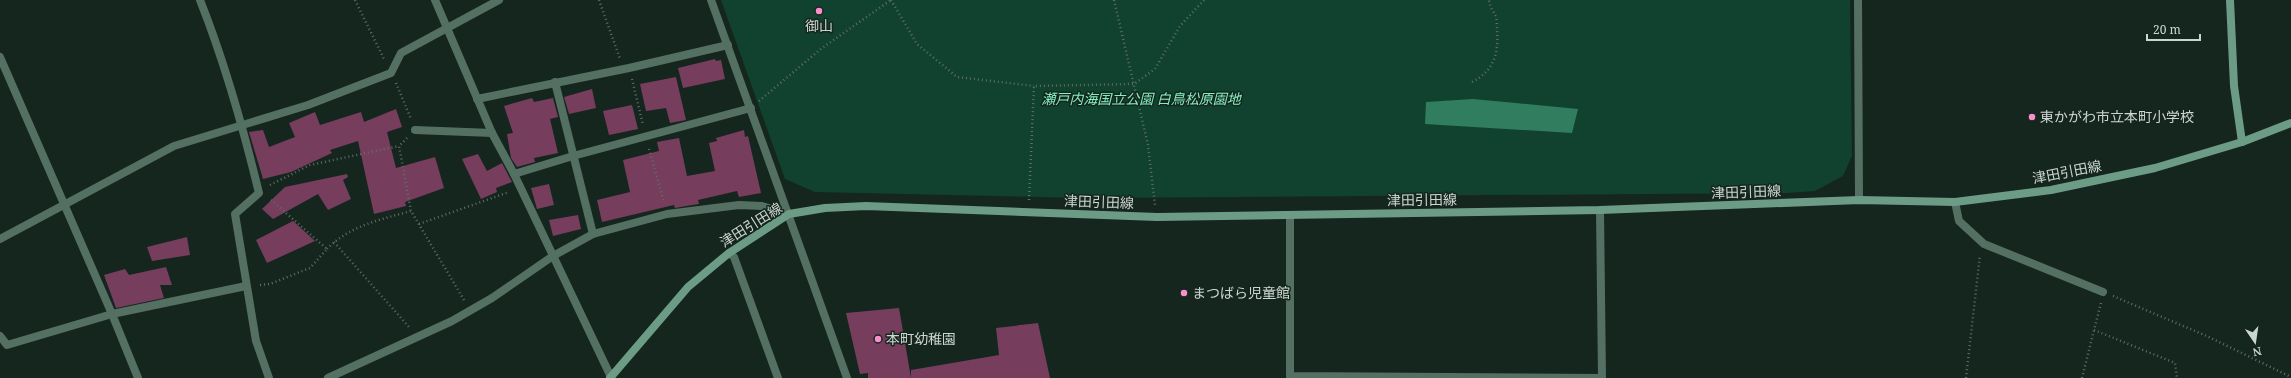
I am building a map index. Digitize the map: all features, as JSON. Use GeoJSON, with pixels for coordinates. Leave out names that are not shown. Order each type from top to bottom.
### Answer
{"type":"FeatureCollection","features":[{"type":"Feature","properties":{"kind":"main road"},"geometry":{"type":"LineString","coordinates":[[2230,0],[2234,86],[2242,142]]}},
{"type":"Feature","properties":{"kind":"main road","name":"津田引田線"},"geometry":{"type":"LineString","coordinates":[[610,378],[688,287],[729,253],[789,214],[825,208],[866,206],[1157,217],[1600,210],[1859,200],[1955,202],[2051,190],[2155,168],[2242,142],[2291,123]]}},
{"type":"Feature","properties":{"kind":"street"},"geometry":{"type":"LineString","coordinates":[[200,0],[216,39],[243,126],[260,193],[235,214],[256,341],[269,378]]}},
{"type":"Feature","properties":{"kind":"street"},"geometry":{"type":"LineString","coordinates":[[435,0],[492,133],[521,188],[610,378]]}},
{"type":"Feature","properties":{"kind":"street"},"geometry":{"type":"LineString","coordinates":[[0,239],[174,146],[308,105],[392,73],[401,54],[499,0]]}},
{"type":"Feature","properties":{"kind":"street"},"geometry":{"type":"LineString","coordinates":[[711,0],[848,378]]}},
{"type":"Feature","properties":{"kind":"street"},"geometry":{"type":"LineString","coordinates":[[1858,0],[1859,200]]}},
{"type":"Feature","properties":{"kind":"street"},"geometry":{"type":"LineString","coordinates":[[477,99],[728,46]]}},
{"type":"Feature","properties":{"kind":"street"},"geometry":{"type":"LineString","coordinates":[[0,58],[112,314],[138,378]]}},
{"type":"Feature","properties":{"kind":"street"},"geometry":{"type":"LineString","coordinates":[[555,82],[593,234]]}},
{"type":"Feature","properties":{"kind":"street"},"geometry":{"type":"LineString","coordinates":[[514,174],[573,156],[751,108]]}},
{"type":"Feature","properties":{"kind":"street"},"geometry":{"type":"LineString","coordinates":[[415,130],[492,133]]}},
{"type":"Feature","properties":{"kind":"street"},"geometry":{"type":"LineString","coordinates":[[1955,202],[1958,221],[1984,244],[2103,292]]}},
{"type":"Feature","properties":{"kind":"street"},"geometry":{"type":"LineString","coordinates":[[328,378],[470,311],[492,298],[553,256],[593,234],[667,214],[739,205],[762,206],[789,214]]}},
{"type":"Feature","properties":{"kind":"street"},"geometry":{"type":"LineString","coordinates":[[1290,216],[1290,376],[1602,378],[1600,210]]}},
{"type":"Feature","properties":{"kind":"street"},"geometry":{"type":"LineString","coordinates":[[729,253],[734,257],[778,378]]}},
{"type":"Feature","properties":{"kind":"street"},"geometry":{"type":"LineString","coordinates":[[0,336],[7,345],[112,314],[246,286]]}},
{"type":"Feature","properties":{"kind":"path"},"geometry":{"type":"LineString","coordinates":[[327,249],[274,201],[260,193],[272,184],[310,165],[398,146],[415,130],[392,73],[355,0]]}},
{"type":"Feature","properties":{"kind":"path"},"geometry":{"type":"LineString","coordinates":[[599,0],[622,64],[629,68],[667,214]]}},
{"type":"Feature","properties":{"kind":"path"},"geometry":{"type":"LineString","coordinates":[[751,108],[822,48],[891,0],[917,44],[957,78],[1034,86],[1134,84],[1155,69],[1180,26],[1204,0]]}},
{"type":"Feature","properties":{"kind":"path"},"geometry":{"type":"LineString","coordinates":[[1114,0],[1148,145],[1157,217]]}},
{"type":"Feature","properties":{"kind":"path"},"geometry":{"type":"LineString","coordinates":[[1472,82],[1484,76],[1497,54],[1496,17],[1490,8],[1489,0]]}},
{"type":"Feature","properties":{"kind":"path"},"geometry":{"type":"LineString","coordinates":[[1028,212],[1034,86]]}},
{"type":"Feature","properties":{"kind":"path"},"geometry":{"type":"LineString","coordinates":[[398,146],[412,211],[418,224],[470,311]]}},
{"type":"Feature","properties":{"kind":"path"},"geometry":{"type":"LineString","coordinates":[[418,224],[521,188]]}},
{"type":"Feature","properties":{"kind":"path"},"geometry":{"type":"LineString","coordinates":[[246,286],[270,284],[310,268],[334,242],[375,220],[412,211]]}},
{"type":"Feature","properties":{"kind":"path"},"geometry":{"type":"LineString","coordinates":[[334,242],[417,337]]}},
{"type":"Feature","properties":{"kind":"path"},"geometry":{"type":"LineString","coordinates":[[1966,378],[1978,258],[1984,244]]}},
{"type":"Feature","properties":{"kind":"path"},"geometry":{"type":"LineString","coordinates":[[2082,378],[2103,292],[2209,337],[2291,377]]}},
{"type":"Feature","properties":{"kind":"path"},"geometry":{"type":"LineString","coordinates":[[2094,330],[2175,363],[2177,378]]}},
{"type":"Feature","properties":{"kind":"green space","name":"瀬戸内海国立公園 白鳥松原園地"},"geometry":{"type":"Polygon","coordinates":[[[721,0],[1850,0],[1852,156],[1843,176],[1815,191],[1788,193],[1085,198],[815,192],[785,179],[721,0]]]}},
{"type":"Feature","properties":{"kind":"shaded area"},"geometry":{"type":"Polygon","coordinates":[[[1473,99],[1578,109],[1572,133],[1425,124],[1426,102],[1473,99]]]}},
{"type":"Feature","properties":{"kind":"building"},"geometry":{"type":"Polygon","coordinates":[[[715,59],[716,61],[721,60],[725,79],[683,88],[678,68],[715,59]]]}},
{"type":"Feature","properties":{"kind":"building"},"geometry":{"type":"Polygon","coordinates":[[[676,77],[686,120],[670,123],[666,108],[646,111],[640,84],[676,77]]]}},
{"type":"Feature","properties":{"kind":"building"},"geometry":{"type":"Polygon","coordinates":[[[592,89],[596,108],[569,114],[564,97],[592,89]]]}},
{"type":"Feature","properties":{"kind":"building"},"geometry":{"type":"Polygon","coordinates":[[[532,98],[534,102],[553,98],[558,117],[550,119],[558,153],[534,158],[535,162],[517,167],[511,158],[507,134],[513,133],[504,106],[532,98]]]}},
{"type":"Feature","properties":{"kind":"building"},"geometry":{"type":"Polygon","coordinates":[[[632,105],[638,129],[609,135],[603,111],[632,105]]]}},
{"type":"Feature","properties":{"kind":"building"},"geometry":{"type":"Polygon","coordinates":[[[396,109],[402,127],[387,132],[396,168],[435,157],[444,188],[405,202],[406,206],[374,214],[358,141],[330,150],[332,153],[291,172],[263,179],[249,132],[263,130],[269,147],[295,137],[289,123],[315,112],[320,125],[361,112],[364,122],[396,109]]]}},
{"type":"Feature","properties":{"kind":"building"},"geometry":{"type":"Polygon","coordinates":[[[744,130],[745,137],[748,136],[761,193],[739,197],[737,191],[698,200],[699,204],[675,208],[674,205],[602,222],[597,200],[630,192],[623,160],[659,151],[657,142],[679,138],[687,176],[715,171],[709,143],[717,141],[716,138],[744,130]]]}},
{"type":"Feature","properties":{"kind":"building"},"geometry":{"type":"Polygon","coordinates":[[[478,154],[487,171],[502,163],[512,182],[496,188],[497,192],[481,199],[462,159],[478,154]]]}},
{"type":"Feature","properties":{"kind":"building"},"geometry":{"type":"Polygon","coordinates":[[[347,174],[348,177],[343,180],[351,199],[328,210],[318,194],[273,219],[262,209],[285,187],[347,174]]]}},
{"type":"Feature","properties":{"kind":"building"},"geometry":{"type":"Polygon","coordinates":[[[549,184],[554,205],[537,209],[531,188],[549,184]]]}},
{"type":"Feature","properties":{"kind":"building"},"geometry":{"type":"Polygon","coordinates":[[[578,215],[581,229],[553,236],[549,220],[578,215]]]}},
{"type":"Feature","properties":{"kind":"building"},"geometry":{"type":"Polygon","coordinates":[[[293,221],[315,241],[267,263],[256,240],[293,221]]]}},
{"type":"Feature","properties":{"kind":"building"},"geometry":{"type":"Polygon","coordinates":[[[187,237],[190,255],[152,261],[147,247],[187,237]]]}},
{"type":"Feature","properties":{"kind":"building"},"geometry":{"type":"Polygon","coordinates":[[[166,267],[172,285],[160,285],[164,298],[116,308],[104,275],[125,269],[129,275],[166,267]]]}},
{"type":"Feature","properties":{"kind":"building"},"geometry":{"type":"Polygon","coordinates":[[[899,308],[911,378],[868,378],[868,373],[860,374],[846,313],[899,308]]]}},
{"type":"Feature","properties":{"kind":"building"},"geometry":{"type":"Polygon","coordinates":[[[1038,323],[1050,378],[911,378],[911,370],[999,355],[996,328],[1038,323]]]}},
{"type":"Feature","properties":{"kind":"place","name":"御山"},"geometry":{"type":"Point","coordinates":[819,11]}},
{"type":"Feature","properties":{"kind":"place","name":"東かがわ市立本町小学校"},"geometry":{"type":"Point","coordinates":[2032,117]}},
{"type":"Feature","properties":{"kind":"place","name":"まつばら児童館"},"geometry":{"type":"Point","coordinates":[1184,293]}},
{"type":"Feature","properties":{"kind":"place","name":"本町幼稚園"},"geometry":{"type":"Point","coordinates":[878,339]}}]}
